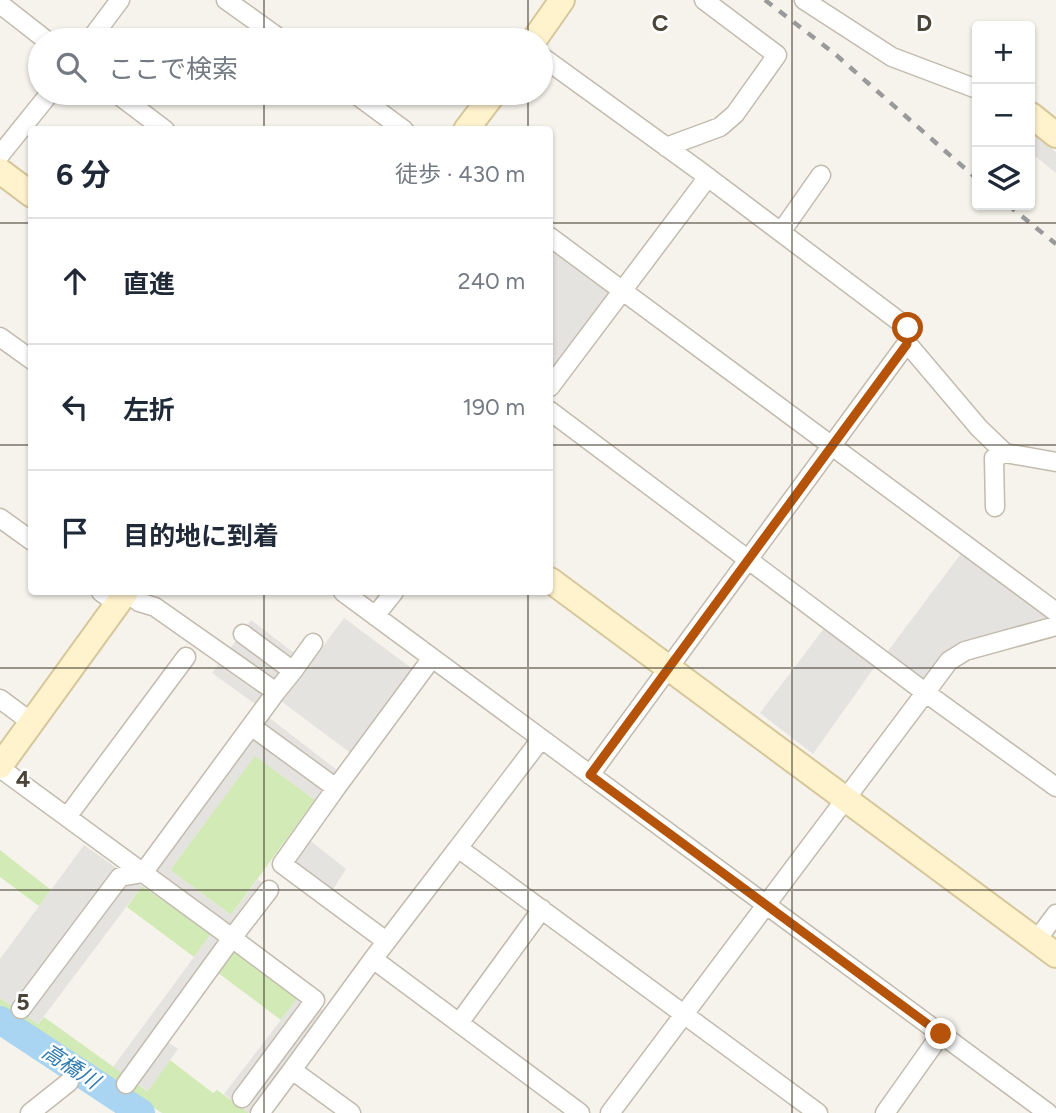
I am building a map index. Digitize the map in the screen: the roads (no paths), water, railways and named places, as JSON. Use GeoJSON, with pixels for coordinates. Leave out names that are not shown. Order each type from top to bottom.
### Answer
{"type":"FeatureCollection","features":[{"type":"Feature","properties":{"kind":"street"},"geometry":{"type":"LineString","coordinates":[[99,28],[120,0]]}},
{"type":"Feature","properties":{"kind":"street"},"geometry":{"type":"LineString","coordinates":[[226,0],[265,28]]}},
{"type":"Feature","properties":{"kind":"street"},"geometry":{"type":"LineString","coordinates":[[542,28],[562,0]]}},
{"type":"Feature","properties":{"kind":"street"},"geometry":{"type":"LineString","coordinates":[[666,147],[720,127],[735,114],[777,55],[704,0]]}},
{"type":"Feature","properties":{"kind":"street"},"geometry":{"type":"LineString","coordinates":[[804,0],[892,57],[972,87]]}},
{"type":"Feature","properties":{"kind":"street"},"geometry":{"type":"LineString","coordinates":[[0,4],[31,28]]}},
{"type":"Feature","properties":{"kind":"street"},"geometry":{"type":"LineString","coordinates":[[553,64],[908,328],[907,344],[590,775]]}},
{"type":"Feature","properties":{"kind":"street"},"geometry":{"type":"LineString","coordinates":[[0,155],[40,105]]}},
{"type":"Feature","properties":{"kind":"street"},"geometry":{"type":"LineString","coordinates":[[132,105],[160,126]]}},
{"type":"Feature","properties":{"kind":"street"},"geometry":{"type":"LineString","coordinates":[[370,105],[399,126]]}},
{"type":"Feature","properties":{"kind":"street"},"geometry":{"type":"LineString","coordinates":[[469,126],[485,105]]}},
{"type":"Feature","properties":{"kind":"street"},"geometry":{"type":"LineString","coordinates":[[1035,119],[1056,135]]}},
{"type":"Feature","properties":{"kind":"street"},"geometry":{"type":"LineString","coordinates":[[0,172],[28,192]]}},
{"type":"Feature","properties":{"kind":"street"},"geometry":{"type":"LineString","coordinates":[[781,232],[821,175]]}},
{"type":"Feature","properties":{"kind":"street"},"geometry":{"type":"LineString","coordinates":[[553,383],[708,177]]}},
{"type":"Feature","properties":{"kind":"street"},"geometry":{"type":"LineString","coordinates":[[553,239],[1056,612]]}},
{"type":"Feature","properties":{"kind":"street"},"geometry":{"type":"LineString","coordinates":[[0,337],[28,357]]}},
{"type":"Feature","properties":{"kind":"street"},"geometry":{"type":"LineString","coordinates":[[907,344],[979,428],[1005,453],[1056,462]]}},
{"type":"Feature","properties":{"kind":"street"},"geometry":{"type":"LineString","coordinates":[[553,413],[1056,787]]}},
{"type":"Feature","properties":{"kind":"street"},"geometry":{"type":"LineString","coordinates":[[995,507],[994,458],[1005,453]]}},
{"type":"Feature","properties":{"kind":"street"},"geometry":{"type":"LineString","coordinates":[[0,518],[28,538]]}},
{"type":"Feature","properties":{"kind":"street"},"geometry":{"type":"LineString","coordinates":[[553,582],[1046,948],[1056,914]]}},
{"type":"Feature","properties":{"kind":"street"},"geometry":{"type":"LineString","coordinates":[[116,595],[0,767],[315,1000],[242,1098]]}},
{"type":"Feature","properties":{"kind":"street"},"geometry":{"type":"LineString","coordinates":[[120,595],[155,607],[276,692]]}},
{"type":"Feature","properties":{"kind":"street"},"geometry":{"type":"LineString","coordinates":[[347,595],[1048,1113]]}},
{"type":"Feature","properties":{"kind":"street"},"geometry":{"type":"LineString","coordinates":[[375,615],[392,595]]}},
{"type":"Feature","properties":{"kind":"street"},"geometry":{"type":"LineString","coordinates":[[610,1113],[949,662],[965,651],[1056,626]]}},
{"type":"Feature","properties":{"kind":"street"},"geometry":{"type":"LineString","coordinates":[[243,634],[292,671]]}},
{"type":"Feature","properties":{"kind":"street"},"geometry":{"type":"LineString","coordinates":[[21,1009],[120,877],[143,873],[313,643]]}},
{"type":"Feature","properties":{"kind":"street"},"geometry":{"type":"LineString","coordinates":[[67,817],[186,657]]}},
{"type":"Feature","properties":{"kind":"street"},"geometry":{"type":"LineString","coordinates":[[386,941],[282,863],[432,658]]}},
{"type":"Feature","properties":{"kind":"street"},"geometry":{"type":"LineString","coordinates":[[0,699],[31,722]]}},
{"type":"Feature","properties":{"kind":"street"},"geometry":{"type":"LineString","coordinates":[[251,726],[336,788]]}},
{"type":"Feature","properties":{"kind":"street"},"geometry":{"type":"LineString","coordinates":[[260,1113],[386,941],[541,739]]}},
{"type":"Feature","properties":{"kind":"street"},"geometry":{"type":"LineString","coordinates":[[458,848],[818,1113]]}},
{"type":"Feature","properties":{"kind":"street"},"geometry":{"type":"LineString","coordinates":[[126,1084],[270,890]]}},
{"type":"Feature","properties":{"kind":"street"},"geometry":{"type":"LineString","coordinates":[[458,1023],[542,909]]}},
{"type":"Feature","properties":{"kind":"street"},"geometry":{"type":"LineString","coordinates":[[373,959],[580,1113]]}},
{"type":"Feature","properties":{"kind":"street"},"geometry":{"type":"LineString","coordinates":[[884,1113],[941,1034]]}},
{"type":"Feature","properties":{"kind":"street"},"geometry":{"type":"LineString","coordinates":[[292,1070],[327,1106],[351,1113]]}},
{"type":"Feature","properties":{"kind":"street"},"geometry":{"type":"LineString","coordinates":[[30,1113],[69,1082]]}},
{"type":"Feature","properties":{"kind":"waterway","name":"高橋川"},"geometry":{"type":"LineString","coordinates":[[0,1020],[141,1113]]}},
{"type":"Feature","properties":{"kind":"railway"},"geometry":{"type":"LineString","coordinates":[[765,0],[835,54],[972,175]]}},
{"type":"Feature","properties":{"kind":"railway"},"geometry":{"type":"LineString","coordinates":[[1014,210],[1056,244]]}}]}
